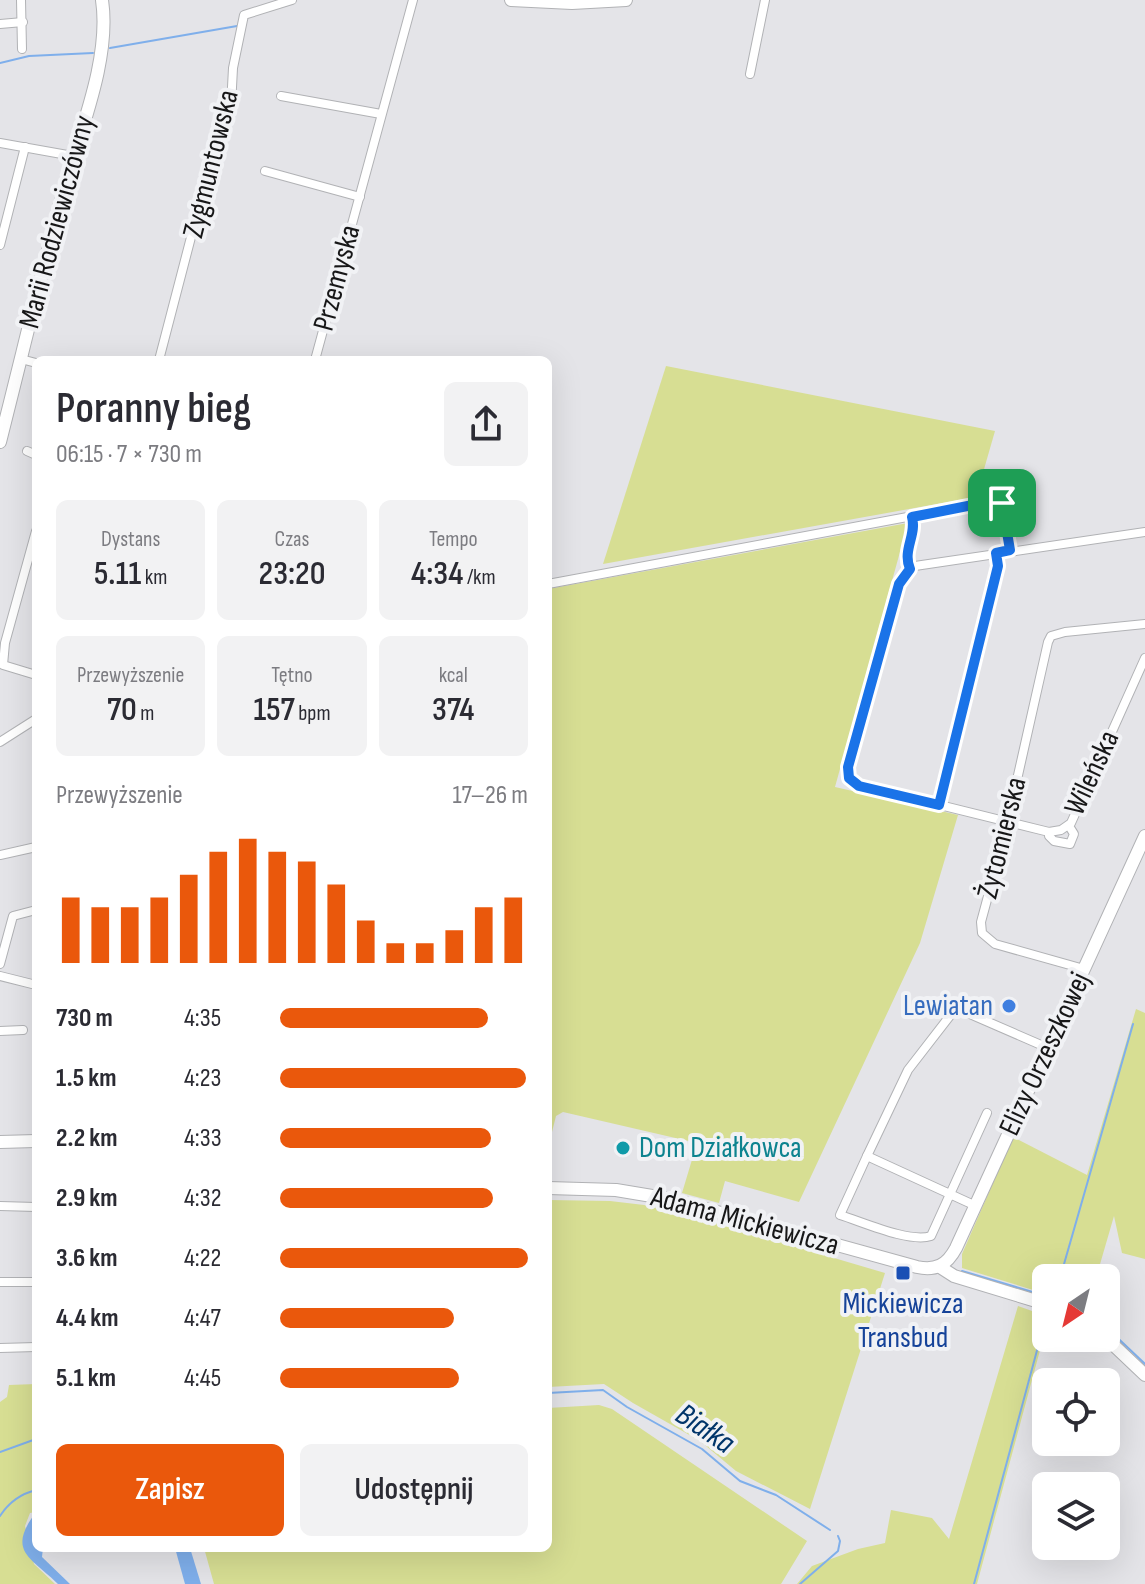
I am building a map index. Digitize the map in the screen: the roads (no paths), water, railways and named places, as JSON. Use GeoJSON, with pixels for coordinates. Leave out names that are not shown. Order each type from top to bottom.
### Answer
{"type":"FeatureCollection","features":[{"type":"Feature","properties":{"kind":"street"},"geometry":{"type":"LineString","coordinates":[[21,0],[22,49]]}},
{"type":"Feature","properties":{"kind":"street","name":"Marii Rodziewiczówny"},"geometry":{"type":"LineString","coordinates":[[0,442],[99,63],[104,22],[102,0]]}},
{"type":"Feature","properties":{"kind":"street","name":"Zygmuntowska"},"geometry":{"type":"LineString","coordinates":[[160,356],[196,218],[205,204],[228,118],[233,68],[244,15],[292,0]]}},
{"type":"Feature","properties":{"kind":"street","name":"Przemyska"},"geometry":{"type":"LineString","coordinates":[[316,356],[413,0]]}},
{"type":"Feature","properties":{"kind":"street"},"geometry":{"type":"LineString","coordinates":[[511,0],[572,3],[626,0]]}},
{"type":"Feature","properties":{"kind":"street"},"geometry":{"type":"LineString","coordinates":[[750,74],[765,0]]}},
{"type":"Feature","properties":{"kind":"street"},"geometry":{"type":"LineString","coordinates":[[0,24],[23,22]]}},
{"type":"Feature","properties":{"kind":"street"},"geometry":{"type":"LineString","coordinates":[[281,96],[381,114]]}},
{"type":"Feature","properties":{"kind":"street"},"geometry":{"type":"LineString","coordinates":[[0,143],[73,156]]}},
{"type":"Feature","properties":{"kind":"street"},"geometry":{"type":"LineString","coordinates":[[0,245],[25,147]]}},
{"type":"Feature","properties":{"kind":"street","name":"Przemyska"},"geometry":{"type":"LineString","coordinates":[[265,171],[360,197]]}},
{"type":"Feature","properties":{"kind":"street"},"geometry":{"type":"LineString","coordinates":[[21,359],[32,362]]}},
{"type":"Feature","properties":{"kind":"street"},"geometry":{"type":"LineString","coordinates":[[552,583],[993,501],[1002,503],[1010,550]]}},
{"type":"Feature","properties":{"kind":"street"},"geometry":{"type":"LineString","coordinates":[[910,569],[906,552],[914,525],[912,517]]}},
{"type":"Feature","properties":{"kind":"street"},"geometry":{"type":"LineString","coordinates":[[1069,826],[1074,834],[1070,844],[1054,841],[1049,832],[865,788],[849,778],[848,767],[899,584],[910,569],[1010,550],[1145,532]]}},
{"type":"Feature","properties":{"kind":"street"},"geometry":{"type":"LineString","coordinates":[[32,545],[5,643],[3,665],[32,674]]}},
{"type":"Feature","properties":{"kind":"street"},"geometry":{"type":"LineString","coordinates":[[939,805],[998,566],[996,553]]}},
{"type":"Feature","properties":{"kind":"street","name":"Żytomierska"},"geometry":{"type":"LineString","coordinates":[[1084,969],[995,944],[982,933],[981,922],[1008,822],[1042,664],[1051,636],[1145,624]]}},
{"type":"Feature","properties":{"kind":"street","name":"Wileńska"},"geometry":{"type":"LineString","coordinates":[[1049,832],[1069,826],[1145,658]]}},
{"type":"Feature","properties":{"kind":"street"},"geometry":{"type":"LineString","coordinates":[[0,742],[32,722]]}},
{"type":"Feature","properties":{"kind":"street","name":"Elizy Orzeszkowej"},"geometry":{"type":"LineString","coordinates":[[940,1267],[952,1256],[976,1206],[1145,836]]}},
{"type":"Feature","properties":{"kind":"street"},"geometry":{"type":"LineString","coordinates":[[0,855],[32,848]]}},
{"type":"Feature","properties":{"kind":"street"},"geometry":{"type":"LineString","coordinates":[[0,964],[13,916],[32,911]]}},
{"type":"Feature","properties":{"kind":"street"},"geometry":{"type":"LineString","coordinates":[[0,976],[32,984]]}},
{"type":"Feature","properties":{"kind":"street"},"geometry":{"type":"LineString","coordinates":[[987,1113],[931,1236],[908,1236],[840,1215],[908,1070],[956,1008],[1048,1048]]}},
{"type":"Feature","properties":{"kind":"street"},"geometry":{"type":"LineString","coordinates":[[0,1031],[23,1030]]}},
{"type":"Feature","properties":{"kind":"street"},"geometry":{"type":"LineString","coordinates":[[0,1142],[32,1141]]}},
{"type":"Feature","properties":{"kind":"street"},"geometry":{"type":"LineString","coordinates":[[867,1156],[976,1206]]}},
{"type":"Feature","properties":{"kind":"street","name":"Adama Mickiewicza"},"geometry":{"type":"LineString","coordinates":[[552,1188],[616,1190],[670,1199],[910,1265],[926,1269],[940,1267],[954,1276],[1032,1300]]}},
{"type":"Feature","properties":{"kind":"street"},"geometry":{"type":"LineString","coordinates":[[0,1206],[32,1207]]}},
{"type":"Feature","properties":{"kind":"street"},"geometry":{"type":"LineString","coordinates":[[0,1282],[32,1282]]}},
{"type":"Feature","properties":{"kind":"street"},"geometry":{"type":"LineString","coordinates":[[0,1348],[32,1347]]}},
{"type":"Feature","properties":{"kind":"street"},"geometry":{"type":"LineString","coordinates":[[1120,1351],[1145,1375]]}},
{"type":"Feature","properties":{"kind":"water"},"geometry":{"type":"Polygon","coordinates":[[[32,1518],[32,1552],[43,1552],[42,1557],[70,1584],[58,1584],[31,1560],[23,1545],[27,1525],[32,1518]]]}},
{"type":"Feature","properties":{"kind":"water"},"geometry":{"type":"Polygon","coordinates":[[[176,1552],[191,1552],[201,1584],[185,1584],[176,1552]]]}},
{"type":"Feature","properties":{"kind":"waterway"},"geometry":{"type":"LineString","coordinates":[[110,48],[237,26]]}},
{"type":"Feature","properties":{"kind":"waterway"},"geometry":{"type":"LineString","coordinates":[[0,63],[29,56],[93,53]]}},
{"type":"Feature","properties":{"kind":"waterway"},"geometry":{"type":"LineString","coordinates":[[1064,1264],[1133,1024]]}},
{"type":"Feature","properties":{"kind":"waterway"},"geometry":{"type":"LineString","coordinates":[[962,1271],[1032,1292]]}},
{"type":"Feature","properties":{"kind":"waterway"},"geometry":{"type":"LineString","coordinates":[[1120,1340],[1145,1364]]}},
{"type":"Feature","properties":{"kind":"waterway"},"geometry":{"type":"LineString","coordinates":[[974,1584],[1037,1352]]}},
{"type":"Feature","properties":{"kind":"waterway","name":"Białka"},"geometry":{"type":"LineString","coordinates":[[552,1393],[603,1390],[702,1449],[740,1481],[776,1495],[830,1530]]}},
{"type":"Feature","properties":{"kind":"waterway"},"geometry":{"type":"LineString","coordinates":[[0,1452],[32,1440]]}},
{"type":"Feature","properties":{"kind":"waterway","name":"Białka"},"geometry":{"type":"LineString","coordinates":[[0,1516],[15,1499],[32,1491]]}},
{"type":"Feature","properties":{"kind":"waterway","name":"Białka"},"geometry":{"type":"LineString","coordinates":[[800,1584],[838,1551],[838,1536]]}},
{"type":"Feature","properties":{"kind":"place","name":"Lewiatan"},"geometry":{"type":"Point","coordinates":[1009,1006]}},
{"type":"Feature","properties":{"kind":"place","name":"Dom Działkowca"},"geometry":{"type":"Point","coordinates":[623,1148]}},
{"type":"Feature","properties":{"kind":"place","name":"Mickiewicza Transbud"},"geometry":{"type":"Point","coordinates":[903,1273]}}]}
